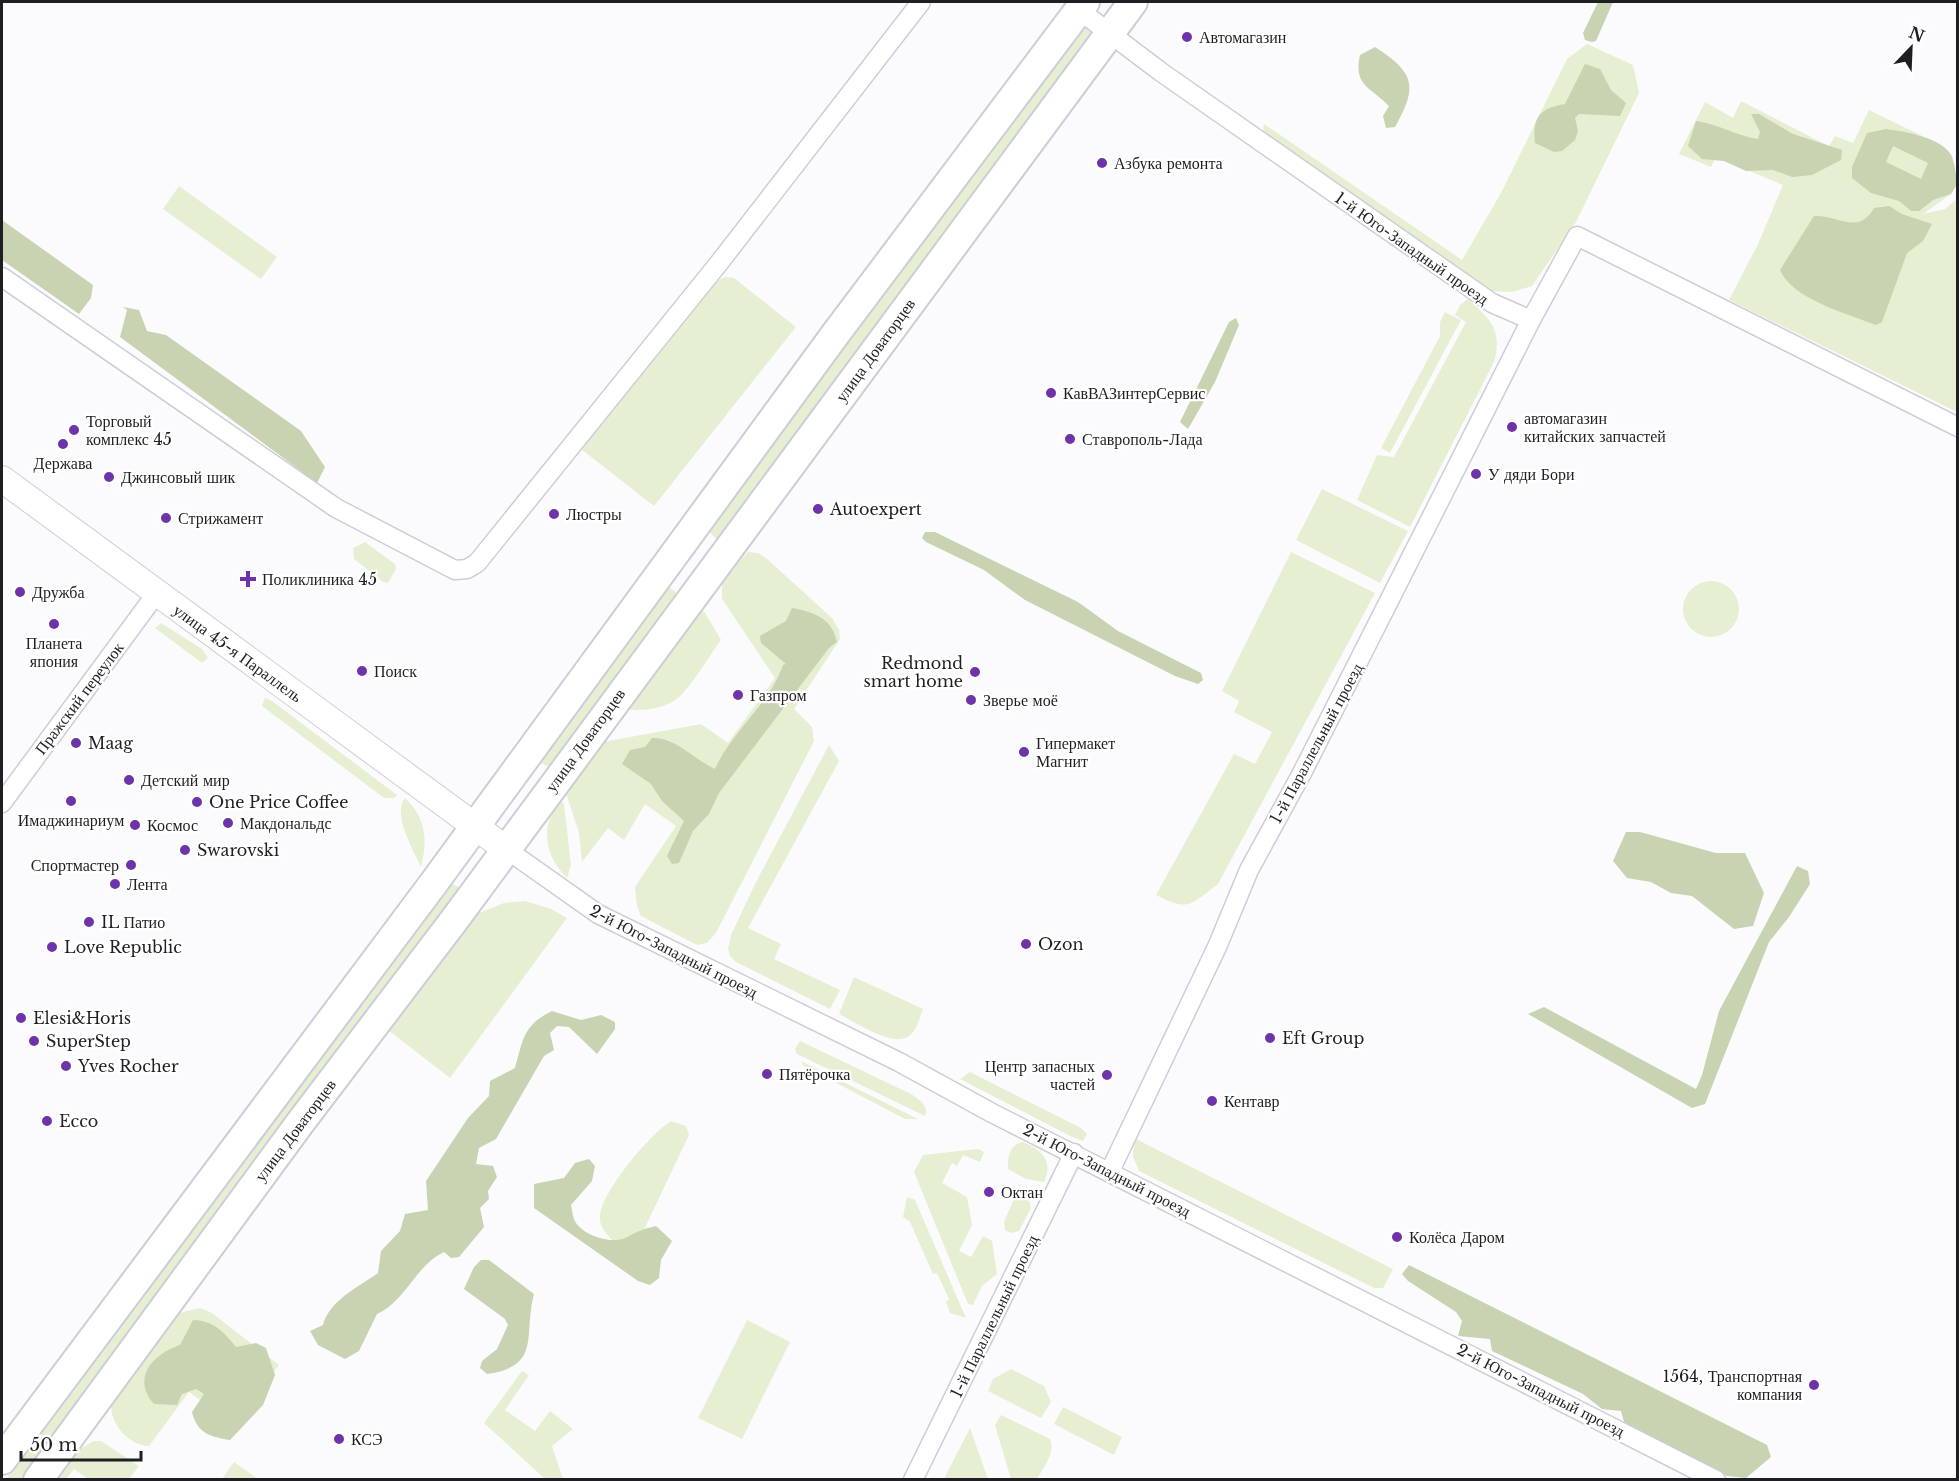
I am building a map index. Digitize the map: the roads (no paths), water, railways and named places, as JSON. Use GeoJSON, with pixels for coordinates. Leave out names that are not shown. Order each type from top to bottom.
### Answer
{"type":"FeatureCollection","features":[{"type":"Feature","properties":{"kind":"main road","name":"улица Доваторцев"},"geometry":{"type":"LineString","coordinates":[[38,1479],[292,1132],[506,849],[1133,2]]}},
{"type":"Feature","properties":{"kind":"main road"},"geometry":{"type":"LineString","coordinates":[[2,1460],[475,827],[827,345],[1082,5]]}},
{"type":"Feature","properties":{"kind":"main road","name":"улица 45-я Параллель"},"geometry":{"type":"LineString","coordinates":[[2,478],[156,594],[506,849]]}},
{"type":"Feature","properties":{"kind":"street"},"geometry":{"type":"LineString","coordinates":[[2,277],[336,508],[455,570],[467,569],[477,563],[613,398],[921,2]]}},
{"type":"Feature","properties":{"kind":"street","name":"1-й Юго-Западный проезд"},"geometry":{"type":"LineString","coordinates":[[1082,5],[1110,33],[1456,280],[1492,303],[1531,320]]}},
{"type":"Feature","properties":{"kind":"street"},"geometry":{"type":"LineString","coordinates":[[1531,320],[1577,236],[1958,427]]}},
{"type":"Feature","properties":{"kind":"street","name":"1-й Параллельный проезд"},"geometry":{"type":"LineString","coordinates":[[1110,1171],[1217,948],[1249,870],[1302,773],[1531,320]]}},
{"type":"Feature","properties":{"kind":"street","name":"Пражский переулок"},"geometry":{"type":"LineString","coordinates":[[2,803],[156,594]]}},
{"type":"Feature","properties":{"kind":"street","name":"2-й Юго-Западный проезд"},"geometry":{"type":"LineString","coordinates":[[506,849],[598,914],[899,1062],[992,1113],[1716,1479]]}},
{"type":"Feature","properties":{"kind":"street","name":"1-й Параллельный проезд"},"geometry":{"type":"LineString","coordinates":[[913,1479],[1074,1153]]}},
{"type":"Feature","properties":{"kind":"place","name":"Автомагазин"},"geometry":{"type":"Point","coordinates":[1187,37]}},
{"type":"Feature","properties":{"kind":"place","name":"Азбука ремонта"},"geometry":{"type":"Point","coordinates":[1102,163]}},
{"type":"Feature","properties":{"kind":"place","name":"КавВАЗинтерСервис"},"geometry":{"type":"Point","coordinates":[1051,393]}},
{"type":"Feature","properties":{"kind":"place","name":"автомагазин китайских запчастей"},"geometry":{"type":"Point","coordinates":[1512,427]}},
{"type":"Feature","properties":{"kind":"place","name":"Торговый комплекс 45"},"geometry":{"type":"Point","coordinates":[74,430]}},
{"type":"Feature","properties":{"kind":"place","name":"Ставрополь-Лада"},"geometry":{"type":"Point","coordinates":[1070,439]}},
{"type":"Feature","properties":{"kind":"place","name":"Держава"},"geometry":{"type":"Point","coordinates":[63,444]}},
{"type":"Feature","properties":{"kind":"place","name":"У дяди Бори"},"geometry":{"type":"Point","coordinates":[1476,474]}},
{"type":"Feature","properties":{"kind":"place","name":"Джинсовый шик"},"geometry":{"type":"Point","coordinates":[109,477]}},
{"type":"Feature","properties":{"kind":"place","name":"Autoexpert"},"geometry":{"type":"Point","coordinates":[818,509]}},
{"type":"Feature","properties":{"kind":"place","name":"Люстры"},"geometry":{"type":"Point","coordinates":[554,514]}},
{"type":"Feature","properties":{"kind":"place","name":"Стрижамент"},"geometry":{"type":"Point","coordinates":[166,518]}},
{"type":"Feature","properties":{"kind":"place","name":"Поликлиника 45"},"geometry":{"type":"Point","coordinates":[248,579]}},
{"type":"Feature","properties":{"kind":"place","name":"Дружба"},"geometry":{"type":"Point","coordinates":[20,592]}},
{"type":"Feature","properties":{"kind":"place","name":"Планета япония"},"geometry":{"type":"Point","coordinates":[54,624]}},
{"type":"Feature","properties":{"kind":"place","name":"Поиск"},"geometry":{"type":"Point","coordinates":[362,671]}},
{"type":"Feature","properties":{"kind":"place","name":"Redmond smart home"},"geometry":{"type":"Point","coordinates":[975,672]}},
{"type":"Feature","properties":{"kind":"place","name":"Газпром"},"geometry":{"type":"Point","coordinates":[738,695]}},
{"type":"Feature","properties":{"kind":"place","name":"Зверье моё"},"geometry":{"type":"Point","coordinates":[971,700]}},
{"type":"Feature","properties":{"kind":"place","name":"Maag"},"geometry":{"type":"Point","coordinates":[76,743]}},
{"type":"Feature","properties":{"kind":"place","name":"Гипермакет Магнит"},"geometry":{"type":"Point","coordinates":[1024,752]}},
{"type":"Feature","properties":{"kind":"place","name":"Детский мир"},"geometry":{"type":"Point","coordinates":[129,780]}},
{"type":"Feature","properties":{"kind":"place","name":"Имаджинариум"},"geometry":{"type":"Point","coordinates":[71,801]}},
{"type":"Feature","properties":{"kind":"place","name":"One Price Coffee"},"geometry":{"type":"Point","coordinates":[197,802]}},
{"type":"Feature","properties":{"kind":"place","name":"Макдональдс"},"geometry":{"type":"Point","coordinates":[228,823]}},
{"type":"Feature","properties":{"kind":"place","name":"Космос"},"geometry":{"type":"Point","coordinates":[135,825]}},
{"type":"Feature","properties":{"kind":"place","name":"Swarovski"},"geometry":{"type":"Point","coordinates":[185,850]}},
{"type":"Feature","properties":{"kind":"place","name":"Спортмастер"},"geometry":{"type":"Point","coordinates":[131,865]}},
{"type":"Feature","properties":{"kind":"place","name":"Лента"},"geometry":{"type":"Point","coordinates":[115,884]}},
{"type":"Feature","properties":{"kind":"place","name":"IL Патио"},"geometry":{"type":"Point","coordinates":[89,922]}},
{"type":"Feature","properties":{"kind":"place","name":"Ozon"},"geometry":{"type":"Point","coordinates":[1026,944]}},
{"type":"Feature","properties":{"kind":"place","name":"Love Republic"},"geometry":{"type":"Point","coordinates":[52,947]}},
{"type":"Feature","properties":{"kind":"place","name":"Elesi&Horis"},"geometry":{"type":"Point","coordinates":[21,1018]}},
{"type":"Feature","properties":{"kind":"place","name":"Eft Group"},"geometry":{"type":"Point","coordinates":[1270,1038]}},
{"type":"Feature","properties":{"kind":"place","name":"SuperStep"},"geometry":{"type":"Point","coordinates":[34,1041]}},
{"type":"Feature","properties":{"kind":"place","name":"Yves Rocher"},"geometry":{"type":"Point","coordinates":[66,1066]}},
{"type":"Feature","properties":{"kind":"place","name":"Пятёрочка"},"geometry":{"type":"Point","coordinates":[767,1074]}},
{"type":"Feature","properties":{"kind":"place","name":"Центр запасных частей"},"geometry":{"type":"Point","coordinates":[1107,1075]}},
{"type":"Feature","properties":{"kind":"place","name":"Кентавр"},"geometry":{"type":"Point","coordinates":[1212,1101]}},
{"type":"Feature","properties":{"kind":"place","name":"Ecco"},"geometry":{"type":"Point","coordinates":[47,1121]}},
{"type":"Feature","properties":{"kind":"place","name":"Октан"},"geometry":{"type":"Point","coordinates":[989,1192]}},
{"type":"Feature","properties":{"kind":"place","name":"Колёса Даром"},"geometry":{"type":"Point","coordinates":[1397,1237]}},
{"type":"Feature","properties":{"kind":"place","name":"1564, Транспортная компания"},"geometry":{"type":"Point","coordinates":[1814,1385]}},
{"type":"Feature","properties":{"kind":"place","name":"КСЭ"},"geometry":{"type":"Point","coordinates":[339,1439]}}]}
